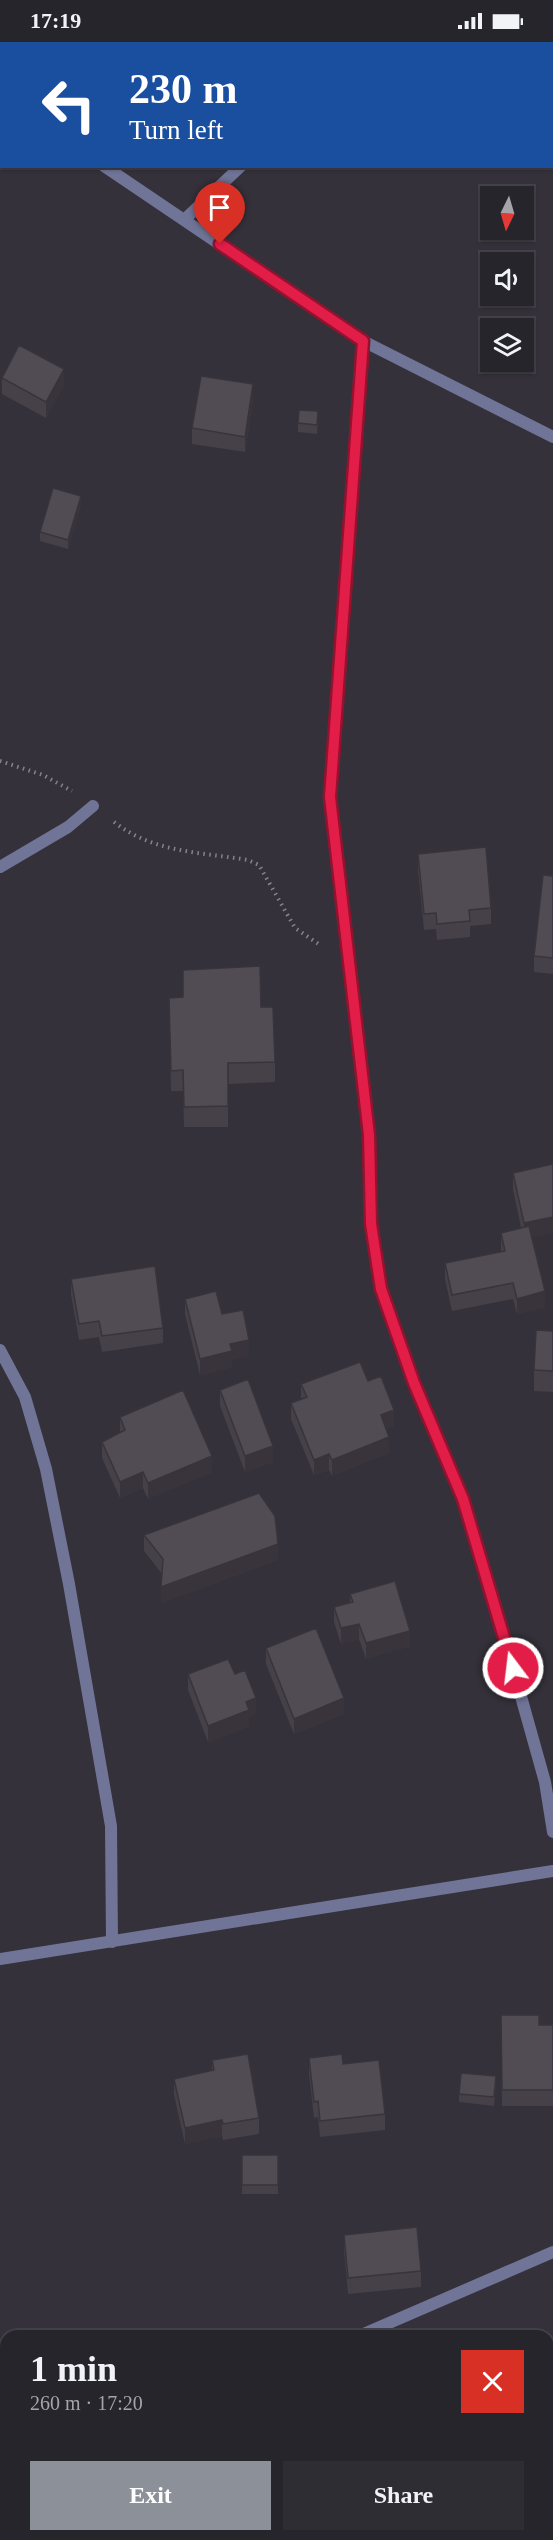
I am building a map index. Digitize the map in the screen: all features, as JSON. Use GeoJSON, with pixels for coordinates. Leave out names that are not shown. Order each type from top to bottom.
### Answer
{"type":"FeatureCollection","features":[{"type":"Feature","properties":{"kind":"street"},"geometry":{"type":"LineString","coordinates":[[107,168],[363,341],[553,437]]}},
{"type":"Feature","properties":{"kind":"street"},"geometry":{"type":"LineString","coordinates":[[184,220],[239,168]]}},
{"type":"Feature","properties":{"kind":"street"},"geometry":{"type":"LineString","coordinates":[[363,341],[330,797],[369,1135],[371,1224],[381,1289],[414,1383],[463,1499],[545,1782],[553,1832]]}},
{"type":"Feature","properties":{"kind":"street"},"geometry":{"type":"LineString","coordinates":[[0,867],[68,827],[93,806]]}},
{"type":"Feature","properties":{"kind":"street"},"geometry":{"type":"LineString","coordinates":[[0,1350],[25,1397],[46,1469],[69,1584],[111,1826],[112,1942]]}},
{"type":"Feature","properties":{"kind":"street"},"geometry":{"type":"LineString","coordinates":[[0,1959],[553,1871]]}},
{"type":"Feature","properties":{"kind":"street"},"geometry":{"type":"LineString","coordinates":[[373,2330],[553,2252]]}},
{"type":"Feature","properties":{"kind":"path"},"geometry":{"type":"LineString","coordinates":[[0,761],[43,775],[148,843],[182,852],[248,860],[259,865],[295,928],[349,962]]}},
{"type":"Feature","properties":{"kind":"building"},"geometry":{"type":"Polygon","coordinates":[[[19,345],[64,369],[46,402],[2,378],[19,345]]]}},
{"type":"Feature","properties":{"kind":"building"},"geometry":{"type":"Polygon","coordinates":[[[201,376],[253,384],[245,437],[192,428],[201,376]]]}},
{"type":"Feature","properties":{"kind":"building"},"geometry":{"type":"Polygon","coordinates":[[[299,410],[318,411],[317,425],[298,423],[299,410]]]}},
{"type":"Feature","properties":{"kind":"building"},"geometry":{"type":"Polygon","coordinates":[[[53,488],[81,496],[68,540],[40,532],[53,488]]]}},
{"type":"Feature","properties":{"kind":"building"},"geometry":{"type":"Polygon","coordinates":[[[486,847],[491,908],[469,910],[470,921],[437,924],[436,913],[424,914],[418,854],[486,847]]]}},
{"type":"Feature","properties":{"kind":"building"},"geometry":{"type":"Polygon","coordinates":[[[543,875],[553,876],[553,958],[534,956],[543,875]]]}},
{"type":"Feature","properties":{"kind":"building"},"geometry":{"type":"Polygon","coordinates":[[[260,966],[261,1007],[273,1007],[275,1062],[228,1063],[228,1106],[184,1107],[183,1070],[171,1071],[169,998],[183,997],[183,970],[260,966]]]}},
{"type":"Feature","properties":{"kind":"building"},"geometry":{"type":"Polygon","coordinates":[[[553,1164],[553,1217],[524,1223],[513,1173],[553,1164]]]}},
{"type":"Feature","properties":{"kind":"building"},"geometry":{"type":"Polygon","coordinates":[[[529,1226],[545,1291],[517,1299],[513,1283],[452,1295],[445,1263],[505,1251],[501,1233],[529,1226]]]}},
{"type":"Feature","properties":{"kind":"building"},"geometry":{"type":"Polygon","coordinates":[[[155,1266],[163,1328],[102,1336],[99,1321],[79,1324],[71,1279],[155,1266]]]}},
{"type":"Feature","properties":{"kind":"building"},"geometry":{"type":"Polygon","coordinates":[[[216,1291],[222,1314],[243,1310],[249,1340],[230,1344],[232,1351],[200,1359],[185,1299],[216,1291]]]}},
{"type":"Feature","properties":{"kind":"building"},"geometry":{"type":"Polygon","coordinates":[[[536,1330],[553,1331],[553,1371],[534,1370],[536,1330]]]}},
{"type":"Feature","properties":{"kind":"building"},"geometry":{"type":"Polygon","coordinates":[[[360,1362],[368,1381],[381,1376],[394,1410],[381,1415],[389,1437],[332,1460],[329,1454],[314,1460],[291,1403],[307,1397],[301,1384],[360,1362]]]}},
{"type":"Feature","properties":{"kind":"building"},"geometry":{"type":"Polygon","coordinates":[[[248,1379],[273,1446],[245,1456],[220,1390],[248,1379]]]}},
{"type":"Feature","properties":{"kind":"building"},"geometry":{"type":"Polygon","coordinates":[[[183,1390],[212,1456],[148,1483],[143,1472],[120,1482],[102,1442],[125,1430],[120,1417],[183,1390]]]}},
{"type":"Feature","properties":{"kind":"building"},"geometry":{"type":"Polygon","coordinates":[[[259,1493],[275,1516],[278,1544],[161,1587],[163,1559],[144,1535],[259,1493]]]}},
{"type":"Feature","properties":{"kind":"building"},"geometry":{"type":"Polygon","coordinates":[[[395,1581],[410,1631],[366,1643],[359,1624],[341,1628],[334,1607],[353,1602],[350,1594],[395,1581]]]}},
{"type":"Feature","properties":{"kind":"building"},"geometry":{"type":"Polygon","coordinates":[[[316,1628],[344,1698],[294,1719],[266,1648],[316,1628]]]}},
{"type":"Feature","properties":{"kind":"building"},"geometry":{"type":"Polygon","coordinates":[[[228,1659],[235,1674],[245,1670],[256,1698],[246,1702],[249,1710],[208,1726],[188,1674],[228,1659]]]}},
{"type":"Feature","properties":{"kind":"building"},"geometry":{"type":"Polygon","coordinates":[[[501,2015],[539,2015],[539,2025],[553,2025],[553,2090],[502,2090],[501,2015]]]}},
{"type":"Feature","properties":{"kind":"building"},"geometry":{"type":"Polygon","coordinates":[[[248,2054],[259,2118],[223,2124],[222,2120],[185,2128],[174,2079],[214,2070],[212,2060],[248,2054]]]}},
{"type":"Feature","properties":{"kind":"building"},"geometry":{"type":"Polygon","coordinates":[[[342,2054],[343,2064],[379,2060],[385,2114],[320,2121],[318,2101],[314,2102],[309,2058],[342,2054]]]}},
{"type":"Feature","properties":{"kind":"building"},"geometry":{"type":"Polygon","coordinates":[[[461,2073],[496,2076],[494,2097],[459,2094],[461,2073]]]}},
{"type":"Feature","properties":{"kind":"building"},"geometry":{"type":"Polygon","coordinates":[[[242,2155],[278,2155],[278,2185],[242,2185],[242,2155]]]}},
{"type":"Feature","properties":{"kind":"building"},"geometry":{"type":"Polygon","coordinates":[[[417,2227],[421,2271],[348,2278],[344,2235],[417,2227]]]}},
{"type":"Feature","properties":{"kind":"route"},"geometry":{"type":"LineString","coordinates":[[220,244],[363,341],[330,797],[369,1135],[371,1224],[381,1289],[414,1383],[463,1499],[513,1668]]}}]}
